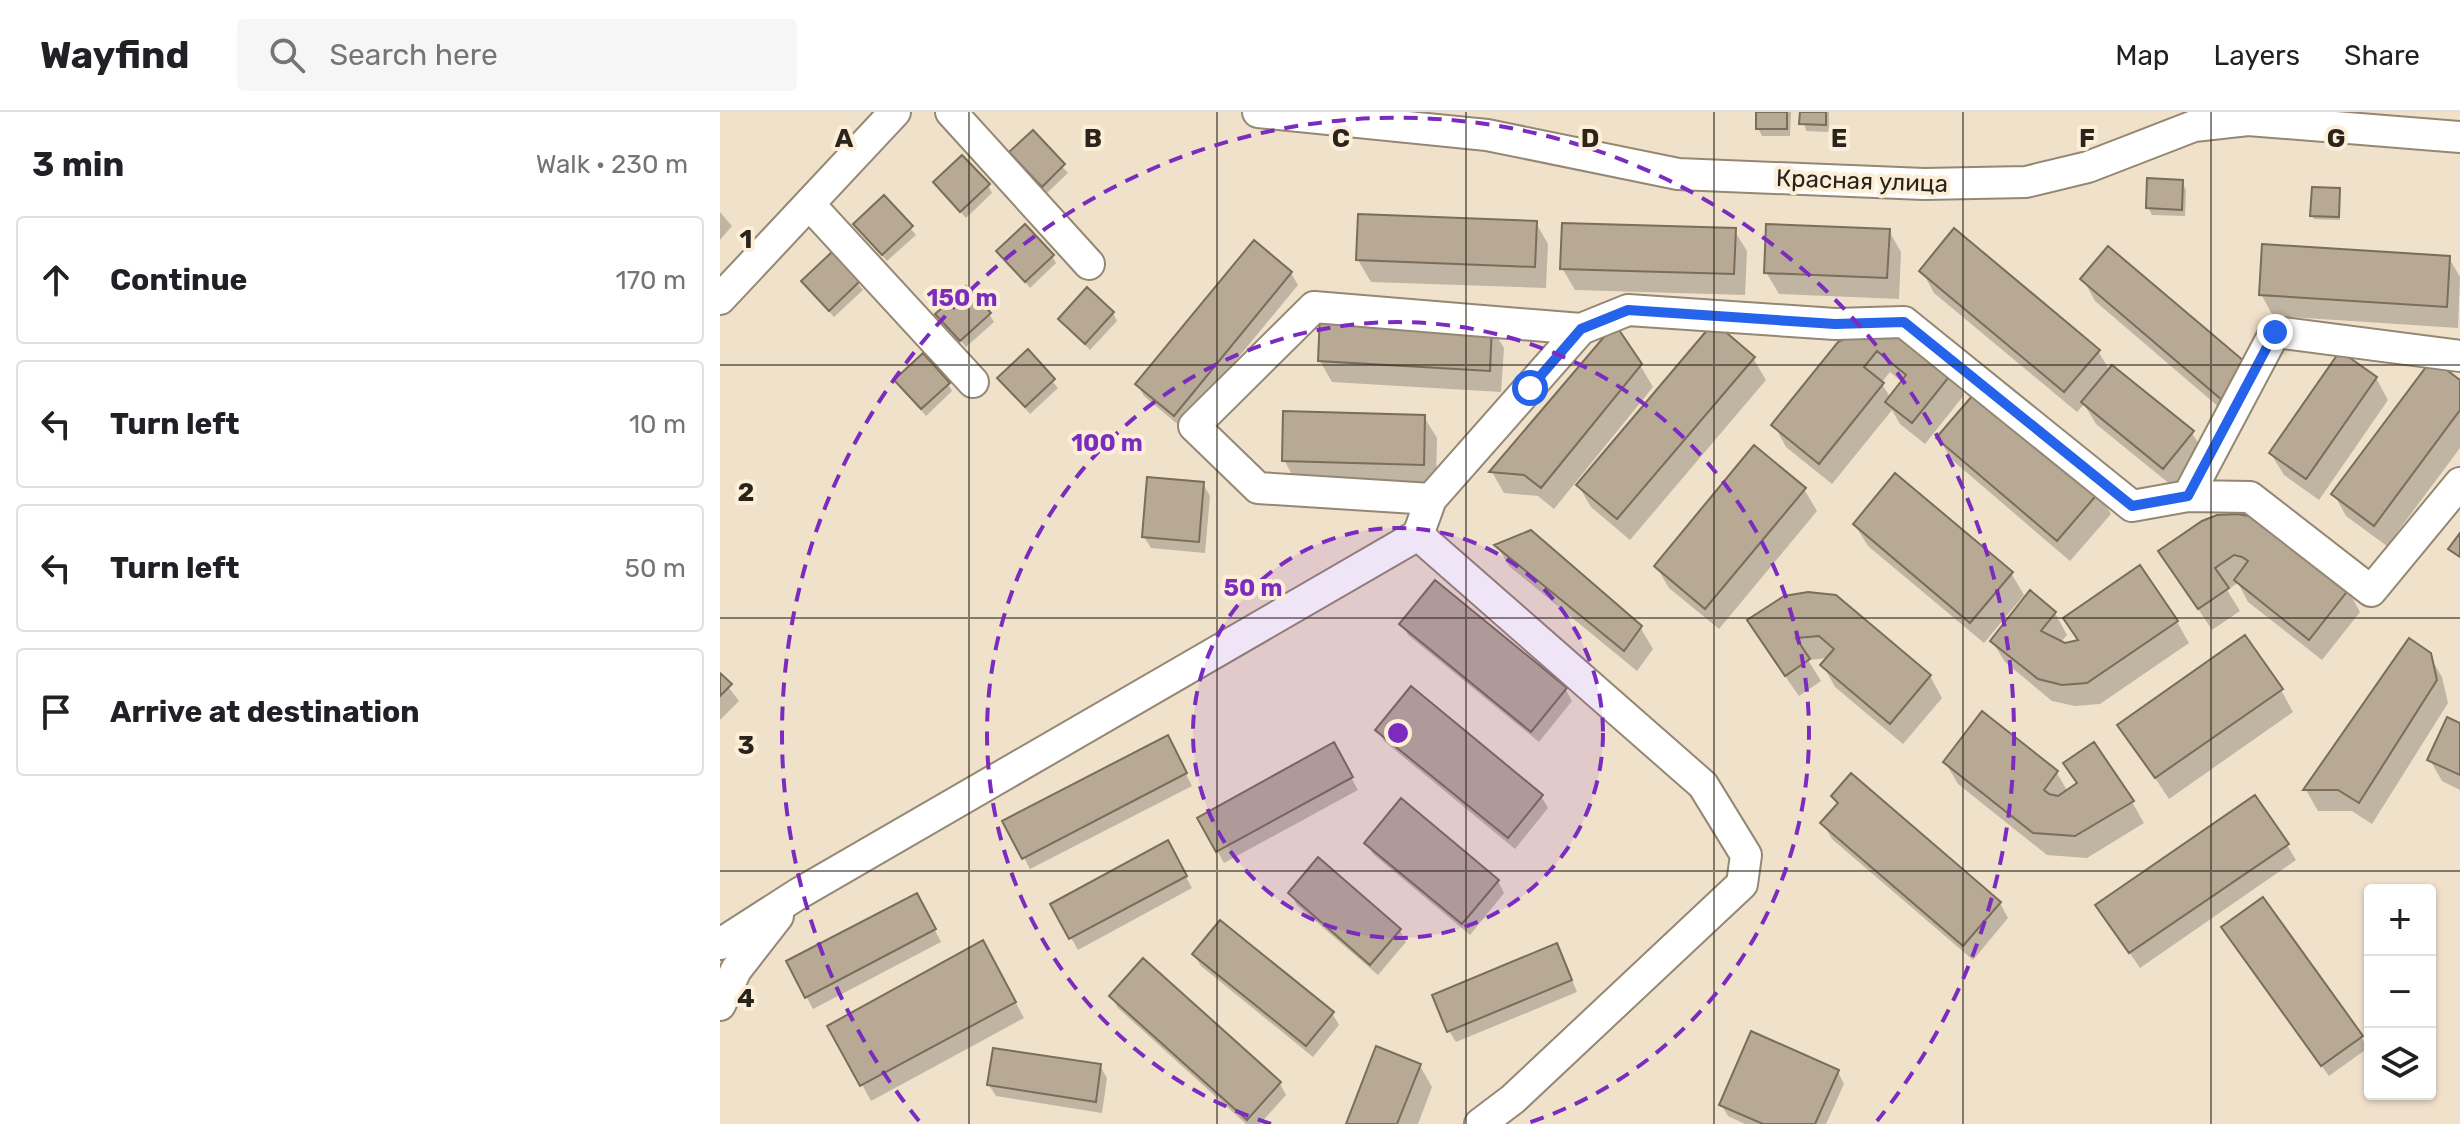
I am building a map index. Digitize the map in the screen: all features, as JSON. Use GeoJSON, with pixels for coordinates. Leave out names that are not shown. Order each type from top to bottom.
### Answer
{"type":"FeatureCollection","features":[{"type":"Feature","properties":{"kind":"street"},"geometry":{"type":"LineString","coordinates":[[720,299],[895,112]]}},
{"type":"Feature","properties":{"kind":"street"},"geometry":{"type":"LineString","coordinates":[[951,112],[1089,264]]}},
{"type":"Feature","properties":{"kind":"street","name":"Красная улица"},"geometry":{"type":"LineString","coordinates":[[1258,112],[1487,135],[1678,174],[1924,184],[2026,182],[2088,167],[2194,126],[2248,120],[2460,137]]}},
{"type":"Feature","properties":{"kind":"street"},"geometry":{"type":"LineString","coordinates":[[809,204],[973,382]]}},
{"type":"Feature","properties":{"kind":"street"},"geometry":{"type":"LineString","coordinates":[[1431,499],[1258,488],[1194,426],[1314,307],[1581,329]]}},
{"type":"Feature","properties":{"kind":"street"},"geometry":{"type":"LineString","coordinates":[[720,944],[798,894],[1418,535],[1431,499],[1581,329],[1628,310],[1835,324],[1904,322],[2132,506],[2188,496],[2250,497],[2371,591],[2460,483]]}},
{"type":"Feature","properties":{"kind":"street"},"geometry":{"type":"LineString","coordinates":[[2188,496],[2275,332],[2460,356]]}},
{"type":"Feature","properties":{"kind":"street"},"geometry":{"type":"LineString","coordinates":[[1418,535],[1703,785],[1746,855],[1742,884],[1525,1088],[1480,1124]]}},
{"type":"Feature","properties":{"kind":"street"},"geometry":{"type":"LineString","coordinates":[[720,1005],[736,970],[798,894]]}},
{"type":"Feature","properties":{"kind":"building"},"geometry":{"type":"Polygon","coordinates":[[[1756,112],[1787,112],[1787,129],[1756,129],[1756,112]]]}},
{"type":"Feature","properties":{"kind":"building"},"geometry":{"type":"Polygon","coordinates":[[[1800,112],[1826,112],[1826,125],[1799,124],[1800,112]]]}},
{"type":"Feature","properties":{"kind":"building"},"geometry":{"type":"Polygon","coordinates":[[[1033,130],[1065,164],[1042,187],[1009,152],[1033,130]]]}},
{"type":"Feature","properties":{"kind":"building"},"geometry":{"type":"Polygon","coordinates":[[[962,155],[990,184],[960,212],[933,182],[962,155]]]}},
{"type":"Feature","properties":{"kind":"building"},"geometry":{"type":"Polygon","coordinates":[[[2147,178],[2183,180],[2182,210],[2146,208],[2147,178]]]}},
{"type":"Feature","properties":{"kind":"building"},"geometry":{"type":"Polygon","coordinates":[[[2312,187],[2340,188],[2339,217],[2310,216],[2312,187]]]}},
{"type":"Feature","properties":{"kind":"building"},"geometry":{"type":"Polygon","coordinates":[[[884,195],[913,226],[882,255],[853,224],[884,195]]]}},
{"type":"Feature","properties":{"kind":"building"},"geometry":{"type":"Polygon","coordinates":[[[1358,214],[1537,221],[1535,267],[1356,260],[1358,214]]]}},
{"type":"Feature","properties":{"kind":"building"},"geometry":{"type":"Polygon","coordinates":[[[1562,223],[1736,228],[1734,274],[1560,269],[1562,223]]]}},
{"type":"Feature","properties":{"kind":"building"},"geometry":{"type":"Polygon","coordinates":[[[1025,224],[1054,255],[1025,282],[996,251],[1025,224]]]}},
{"type":"Feature","properties":{"kind":"building"},"geometry":{"type":"Polygon","coordinates":[[[1766,224],[1890,229],[1887,278],[1764,273],[1766,224]]]}},
{"type":"Feature","properties":{"kind":"building"},"geometry":{"type":"Polygon","coordinates":[[[1954,228],[2100,350],[2064,392],[1919,271],[1954,228]]]}},
{"type":"Feature","properties":{"kind":"building"},"geometry":{"type":"Polygon","coordinates":[[[1254,240],[1292,272],[1174,416],[1135,384],[1254,240]]]}},
{"type":"Feature","properties":{"kind":"building"},"geometry":{"type":"Polygon","coordinates":[[[2262,244],[2450,256],[2447,307],[2259,295],[2262,244]]]}},
{"type":"Feature","properties":{"kind":"building"},"geometry":{"type":"Polygon","coordinates":[[[2108,246],[2251,367],[2222,400],[2080,279],[2108,246]]]}},
{"type":"Feature","properties":{"kind":"building"},"geometry":{"type":"Polygon","coordinates":[[[833,251],[860,281],[829,311],[801,281],[833,251]]]}},
{"type":"Feature","properties":{"kind":"building"},"geometry":{"type":"Polygon","coordinates":[[[966,286],[991,313],[960,341],[935,314],[966,286]]]}},
{"type":"Feature","properties":{"kind":"building"},"geometry":{"type":"Polygon","coordinates":[[[1087,287],[1114,312],[1085,344],[1058,319],[1087,287]]]}},
{"type":"Feature","properties":{"kind":"building"},"geometry":{"type":"Polygon","coordinates":[[[1320,315],[1492,325],[1490,371],[1318,361],[1320,315]]]}},
{"type":"Feature","properties":{"kind":"building"},"geometry":{"type":"Polygon","coordinates":[[[1714,322],[1755,357],[1617,519],[1576,485],[1714,322]]]}},
{"type":"Feature","properties":{"kind":"building"},"geometry":{"type":"Polygon","coordinates":[[[1615,324],[1642,364],[1541,488],[1524,475],[1489,472],[1615,324]]]}},
{"type":"Feature","properties":{"kind":"building"},"geometry":{"type":"Polygon","coordinates":[[[1858,332],[1911,338],[1953,372],[1912,423],[1885,402],[1906,375],[1877,351],[1864,367],[1884,383],[1819,464],[1771,425],[1838,342],[1858,332]]]}},
{"type":"Feature","properties":{"kind":"building"},"geometry":{"type":"Polygon","coordinates":[[[1028,349],[1055,379],[1025,407],[997,378],[1028,349]]]}},
{"type":"Feature","properties":{"kind":"building"},"geometry":{"type":"Polygon","coordinates":[[[2340,351],[2377,377],[2306,479],[2269,453],[2340,351]]]}},
{"type":"Feature","properties":{"kind":"building"},"geometry":{"type":"Polygon","coordinates":[[[923,353],[950,383],[921,409],[894,380],[923,353]]]}},
{"type":"Feature","properties":{"kind":"building"},"geometry":{"type":"Polygon","coordinates":[[[2432,359],[2460,380],[2460,410],[2374,526],[2331,494],[2432,359]]]}},
{"type":"Feature","properties":{"kind":"building"},"geometry":{"type":"Polygon","coordinates":[[[2112,365],[2194,431],[2163,469],[2081,402],[2112,365]]]}},
{"type":"Feature","properties":{"kind":"building"},"geometry":{"type":"Polygon","coordinates":[[[1979,388],[2100,491],[2057,541],[1936,438],[1979,388]]]}},
{"type":"Feature","properties":{"kind":"building"},"geometry":{"type":"Polygon","coordinates":[[[1283,411],[1425,415],[1424,465],[1282,461],[1283,411]]]}},
{"type":"Feature","properties":{"kind":"building"},"geometry":{"type":"Polygon","coordinates":[[[1754,445],[1806,488],[1705,609],[1654,566],[1754,445]]]}},
{"type":"Feature","properties":{"kind":"building"},"geometry":{"type":"Polygon","coordinates":[[[1895,473],[2013,572],[1970,623],[1853,524],[1895,473]]]}},
{"type":"Feature","properties":{"kind":"building"},"geometry":{"type":"Polygon","coordinates":[[[1147,477],[1204,482],[1199,542],[1142,537],[1147,477]]]}},
{"type":"Feature","properties":{"kind":"building"},"geometry":{"type":"Polygon","coordinates":[[[2238,514],[2259,518],[2349,589],[2309,640],[2234,580],[2248,561],[2242,557],[2234,555],[2215,568],[2229,588],[2198,609],[2158,551],[2202,521],[2217,515],[2238,514]]]}},
{"type":"Feature","properties":{"kind":"building"},"geometry":{"type":"Polygon","coordinates":[[[1531,530],[1642,626],[1624,651],[1494,545],[1531,530]]]}},
{"type":"Feature","properties":{"kind":"building"},"geometry":{"type":"Polygon","coordinates":[[[2460,533],[2460,557],[2448,549],[2460,533]]]}},
{"type":"Feature","properties":{"kind":"building"},"geometry":{"type":"Polygon","coordinates":[[[2140,565],[2178,621],[2087,683],[2062,685],[2038,679],[1990,641],[2030,590],[2056,612],[2041,631],[2065,643],[2078,640],[2063,618],[2140,565]]]}},
{"type":"Feature","properties":{"kind":"building"},"geometry":{"type":"Polygon","coordinates":[[[1435,580],[1567,688],[1531,732],[1399,624],[1435,580]]]}},
{"type":"Feature","properties":{"kind":"building"},"geometry":{"type":"Polygon","coordinates":[[[1808,592],[1836,595],[1931,675],[1890,724],[1820,665],[1834,649],[1819,636],[1796,638],[1810,659],[1785,676],[1747,620],[1784,596],[1808,592]]]}},
{"type":"Feature","properties":{"kind":"building"},"geometry":{"type":"Polygon","coordinates":[[[2245,635],[2283,689],[2155,778],[2117,725],[2245,635]]]}},
{"type":"Feature","properties":{"kind":"building"},"geometry":{"type":"Polygon","coordinates":[[[2409,638],[2431,653],[2437,680],[2359,803],[2338,790],[2303,790],[2409,638]]]}},
{"type":"Feature","properties":{"kind":"building"},"geometry":{"type":"Polygon","coordinates":[[[720,673],[732,684],[720,696],[720,673]]]}},
{"type":"Feature","properties":{"kind":"building"},"geometry":{"type":"Polygon","coordinates":[[[1411,686],[1543,795],[1508,838],[1375,730],[1411,686]]]}},
{"type":"Feature","properties":{"kind":"building"},"geometry":{"type":"Polygon","coordinates":[[[1982,711],[2058,771],[2044,790],[2049,794],[2058,796],[2077,783],[2063,763],[2094,742],[2134,801],[2075,836],[2033,833],[1943,762],[1982,711]]]}},
{"type":"Feature","properties":{"kind":"building"},"geometry":{"type":"Polygon","coordinates":[[[2447,717],[2460,723],[2460,775],[2427,760],[2447,717]]]}},
{"type":"Feature","properties":{"kind":"building"},"geometry":{"type":"Polygon","coordinates":[[[1168,735],[1187,773],[1022,859],[1002,821],[1168,735]]]}},
{"type":"Feature","properties":{"kind":"building"},"geometry":{"type":"Polygon","coordinates":[[[1334,742],[1353,777],[1216,852],[1197,818],[1334,742]]]}},
{"type":"Feature","properties":{"kind":"building"},"geometry":{"type":"Polygon","coordinates":[[[1851,773],[2001,902],[1963,946],[1820,823],[1838,803],[1831,796],[1851,773]]]}},
{"type":"Feature","properties":{"kind":"building"},"geometry":{"type":"Polygon","coordinates":[[[2255,795],[2289,844],[2129,953],[2095,905],[2255,795]]]}},
{"type":"Feature","properties":{"kind":"building"},"geometry":{"type":"Polygon","coordinates":[[[1401,798],[1499,880],[1462,924],[1364,843],[1401,798]]]}},
{"type":"Feature","properties":{"kind":"building"},"geometry":{"type":"Polygon","coordinates":[[[1168,840],[1187,876],[1069,939],[1050,904],[1168,840]]]}},
{"type":"Feature","properties":{"kind":"building"},"geometry":{"type":"Polygon","coordinates":[[[1318,857],[1401,929],[1370,965],[1288,893],[1318,857]]]}},
{"type":"Feature","properties":{"kind":"building"},"geometry":{"type":"Polygon","coordinates":[[[917,893],[936,929],[805,998],[786,961],[917,893]]]}},
{"type":"Feature","properties":{"kind":"building"},"geometry":{"type":"Polygon","coordinates":[[[2263,897],[2363,1036],[2321,1066],[2221,927],[2263,897]]]}},
{"type":"Feature","properties":{"kind":"building"},"geometry":{"type":"Polygon","coordinates":[[[1220,920],[1334,1012],[1306,1046],[1192,954],[1220,920]]]}},
{"type":"Feature","properties":{"kind":"building"},"geometry":{"type":"Polygon","coordinates":[[[983,940],[1016,1002],[860,1086],[827,1026],[983,940]]]}},
{"type":"Feature","properties":{"kind":"building"},"geometry":{"type":"Polygon","coordinates":[[[1557,943],[1572,980],[1447,1032],[1432,995],[1557,943]]]}},
{"type":"Feature","properties":{"kind":"building"},"geometry":{"type":"Polygon","coordinates":[[[1143,958],[1281,1082],[1247,1120],[1109,996],[1143,958]]]}},
{"type":"Feature","properties":{"kind":"building"},"geometry":{"type":"Polygon","coordinates":[[[1751,1031],[1839,1070],[1815,1124],[1763,1124],[1719,1105],[1751,1031]]]}},
{"type":"Feature","properties":{"kind":"building"},"geometry":{"type":"Polygon","coordinates":[[[1376,1046],[1421,1064],[1397,1124],[1346,1124],[1376,1046]]]}},
{"type":"Feature","properties":{"kind":"building"},"geometry":{"type":"Polygon","coordinates":[[[993,1048],[1101,1064],[1096,1102],[987,1085],[993,1048]]]}},
{"type":"Feature","properties":{"kind":"route"},"geometry":{"type":"LineString","coordinates":[[1530,388],[1581,329],[1628,310],[1835,324],[1904,322],[2132,506],[2188,496],[2275,332]]}}]}
